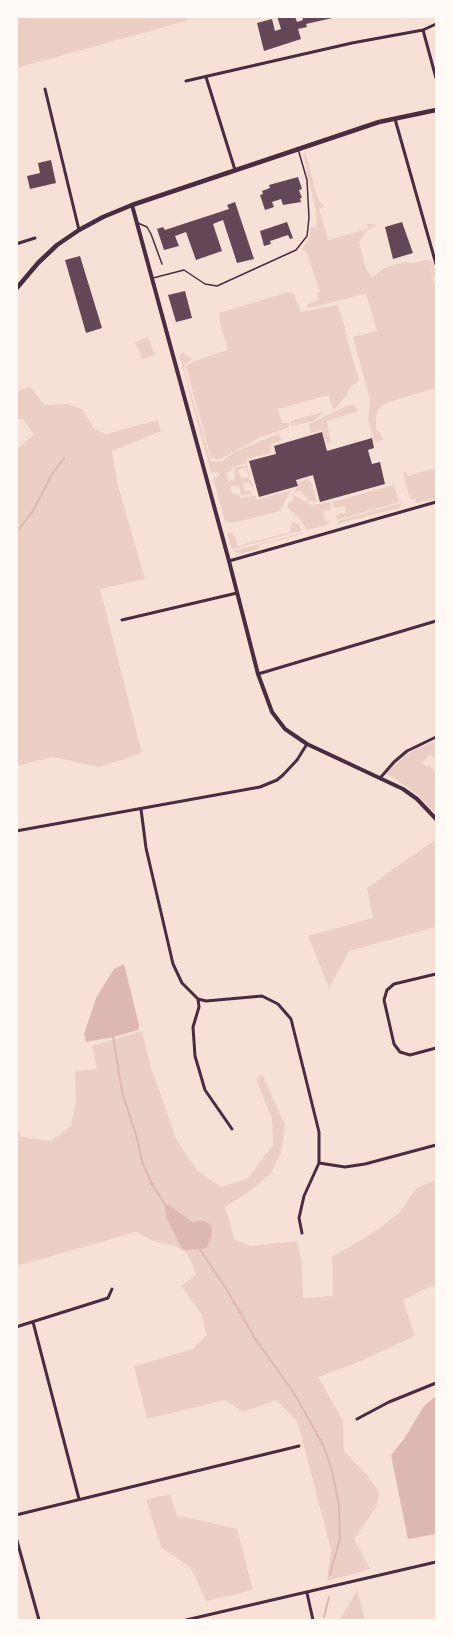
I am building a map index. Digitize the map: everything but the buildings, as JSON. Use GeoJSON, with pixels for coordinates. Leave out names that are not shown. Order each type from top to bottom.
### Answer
{"type":"FeatureCollection","features":[{"type":"Feature","properties":{"kind":"main road"},"geometry":{"type":"LineString","coordinates":[[16,289],[46,255],[79,230],[132,205],[394,117],[436,110]]}},
{"type":"Feature","properties":{"kind":"street"},"geometry":{"type":"LineString","coordinates":[[186,81],[352,43],[423,30],[436,24]]}},
{"type":"Feature","properties":{"kind":"street"},"geometry":{"type":"LineString","coordinates":[[423,30],[436,78]]}},
{"type":"Feature","properties":{"kind":"street"},"geometry":{"type":"LineString","coordinates":[[206,77],[235,170]]}},
{"type":"Feature","properties":{"kind":"street"},"geometry":{"type":"LineString","coordinates":[[45,89],[79,230]]}},
{"type":"Feature","properties":{"kind":"street"},"geometry":{"type":"LineString","coordinates":[[394,117],[436,264]]}},
{"type":"Feature","properties":{"kind":"street"},"geometry":{"type":"LineString","coordinates":[[132,205],[230,561],[258,674],[277,719],[285,729],[307,744],[381,777],[411,794],[436,819]]}},
{"type":"Feature","properties":{"kind":"street"},"geometry":{"type":"LineString","coordinates":[[16,244],[35,238]]}},
{"type":"Feature","properties":{"kind":"street"},"geometry":{"type":"LineString","coordinates":[[230,561],[436,502]]}},
{"type":"Feature","properties":{"kind":"street"},"geometry":{"type":"LineString","coordinates":[[123,620],[237,592]]}},
{"type":"Feature","properties":{"kind":"street"},"geometry":{"type":"LineString","coordinates":[[258,674],[436,621]]}},
{"type":"Feature","properties":{"kind":"street"},"geometry":{"type":"LineString","coordinates":[[381,777],[407,751],[436,737]]}},
{"type":"Feature","properties":{"kind":"street"},"geometry":{"type":"LineString","coordinates":[[16,831],[269,784],[292,766],[307,744]]}},
{"type":"Feature","properties":{"kind":"street"},"geometry":{"type":"LineString","coordinates":[[141,809],[146,848],[173,964],[182,983],[198,999],[200,1007],[193,1028],[195,1056],[205,1090],[232,1130]]}},
{"type":"Feature","properties":{"kind":"street"},"geometry":{"type":"LineString","coordinates":[[436,974],[394,984],[387,990],[384,1000],[394,1044],[400,1052],[410,1055],[436,1048]]}},
{"type":"Feature","properties":{"kind":"street"},"geometry":{"type":"LineString","coordinates":[[198,999],[206,1001],[262,996],[279,1004],[291,1019],[319,1132],[319,1163],[304,1196],[299,1218],[302,1233]]}},
{"type":"Feature","properties":{"kind":"street"},"geometry":{"type":"LineString","coordinates":[[319,1163],[345,1167],[366,1164],[436,1145]]}},
{"type":"Feature","properties":{"kind":"street"},"geometry":{"type":"LineString","coordinates":[[16,1327],[108,1298],[112,1289]]}},
{"type":"Feature","properties":{"kind":"street"},"geometry":{"type":"LineString","coordinates":[[33,1322],[79,1499]]}},
{"type":"Feature","properties":{"kind":"street"},"geometry":{"type":"LineString","coordinates":[[357,1419],[389,1402],[436,1383]]}},
{"type":"Feature","properties":{"kind":"street"},"geometry":{"type":"LineString","coordinates":[[16,1515],[299,1446]]}},
{"type":"Feature","properties":{"kind":"street"},"geometry":{"type":"LineString","coordinates":[[16,1537],[39,1620]]}},
{"type":"Feature","properties":{"kind":"street"},"geometry":{"type":"LineString","coordinates":[[186,1620],[436,1562]]}},
{"type":"Feature","properties":{"kind":"street"},"geometry":{"type":"LineString","coordinates":[[307,1593],[313,1620]]}},
{"type":"Feature","properties":{"kind":"lane"},"geometry":{"type":"LineString","coordinates":[[152,278],[184,270],[205,284],[218,286],[296,250],[307,236],[309,218],[307,180],[298,149]]}},
{"type":"Feature","properties":{"kind":"lane"},"geometry":{"type":"LineString","coordinates":[[137,223],[147,227],[162,264]]}},
{"type":"Feature","properties":{"kind":"shaded area"},"geometry":{"type":"Polygon","coordinates":[[[17,16],[190,17],[186,21],[17,68],[17,16]]]}},
{"type":"Feature","properties":{"kind":"shaded area"},"geometry":{"type":"Polygon","coordinates":[[[306,154],[316,193],[324,206],[319,209],[328,240],[368,229],[367,224],[377,225],[365,232],[359,243],[367,271],[372,277],[384,268],[405,262],[427,260],[433,262],[436,285],[429,262],[436,290],[436,388],[386,403],[378,410],[376,430],[383,440],[375,442],[368,420],[370,400],[353,337],[377,331],[366,294],[308,308],[307,304],[318,301],[317,294],[320,292],[306,251],[301,250],[308,240],[311,227],[316,228],[317,225],[303,155],[306,154]]]}},
{"type":"Feature","properties":{"kind":"shaded area"},"geometry":{"type":"Polygon","coordinates":[[[288,292],[294,294],[301,312],[338,305],[346,332],[344,334],[346,334],[359,381],[351,386],[335,409],[333,409],[329,395],[278,409],[282,423],[288,423],[290,427],[261,437],[220,459],[211,458],[186,366],[228,350],[219,313],[288,292]]]}},
{"type":"Feature","properties":{"kind":"shaded area"},"geometry":{"type":"Polygon","coordinates":[[[148,337],[155,355],[142,359],[135,342],[148,337]]]}},
{"type":"Feature","properties":{"kind":"shaded area"},"geometry":{"type":"Polygon","coordinates":[[[183,353],[193,359],[185,364],[184,369],[211,461],[222,462],[233,453],[279,433],[281,441],[271,444],[270,453],[247,459],[246,463],[232,467],[233,471],[226,473],[229,481],[235,480],[234,468],[247,465],[249,479],[246,468],[238,470],[241,478],[247,477],[248,480],[251,480],[254,491],[249,482],[242,484],[245,492],[251,491],[251,494],[241,495],[239,486],[230,487],[233,495],[238,494],[241,498],[255,496],[257,500],[291,490],[280,511],[237,522],[225,522],[213,478],[220,475],[218,472],[211,473],[179,354],[183,353]]]}},
{"type":"Feature","properties":{"kind":"shaded area"},"geometry":{"type":"Polygon","coordinates":[[[31,387],[44,405],[68,404],[82,409],[94,429],[106,434],[158,420],[161,431],[112,451],[118,486],[145,579],[100,589],[142,753],[100,767],[52,757],[17,766],[17,449],[34,435],[23,419],[17,419],[16,395],[19,390],[31,387]]]}},
{"type":"Feature","properties":{"kind":"shaded area"},"geometry":{"type":"Polygon","coordinates":[[[349,405],[354,405],[359,411],[327,421],[331,444],[327,443],[321,430],[310,433],[309,424],[349,405]]]}},
{"type":"Feature","properties":{"kind":"shaded area"},"geometry":{"type":"Polygon","coordinates":[[[324,412],[313,421],[292,426],[290,421],[324,412]]]}},
{"type":"Feature","properties":{"kind":"shaded area"},"geometry":{"type":"Polygon","coordinates":[[[436,468],[436,499],[415,503],[416,499],[410,499],[403,473],[406,472],[408,476],[436,468]]]}},
{"type":"Feature","properties":{"kind":"shaded area"},"geometry":{"type":"Polygon","coordinates":[[[308,479],[312,484],[317,502],[309,501],[301,491],[294,492],[298,486],[297,482],[308,479]]]}},
{"type":"Feature","properties":{"kind":"shaded area"},"geometry":{"type":"Polygon","coordinates":[[[394,485],[399,502],[337,520],[336,515],[346,513],[345,507],[334,508],[332,502],[394,485]]]}},
{"type":"Feature","properties":{"kind":"shaded area"},"geometry":{"type":"Polygon","coordinates":[[[292,494],[312,505],[330,502],[332,509],[323,512],[326,522],[333,521],[324,526],[306,530],[302,522],[289,508],[287,509],[289,502],[293,501],[292,494]]]}},
{"type":"Feature","properties":{"kind":"shaded area"},"geometry":{"type":"Polygon","coordinates":[[[402,503],[399,509],[338,524],[338,521],[402,503]]]}},
{"type":"Feature","properties":{"kind":"shaded area"},"geometry":{"type":"Polygon","coordinates":[[[294,522],[299,525],[301,531],[232,549],[227,532],[234,534],[238,546],[290,532],[294,522]]]}},
{"type":"Feature","properties":{"kind":"shaded area"},"geometry":{"type":"Polygon","coordinates":[[[302,533],[260,545],[258,549],[240,554],[233,551],[302,533]]]}},
{"type":"Feature","properties":{"kind":"shaded area"},"geometry":{"type":"Polygon","coordinates":[[[436,741],[436,760],[430,754],[422,763],[427,767],[429,765],[436,772],[436,814],[414,792],[387,774],[410,752],[436,741]]]}},
{"type":"Feature","properties":{"kind":"shaded area"},"geometry":{"type":"Polygon","coordinates":[[[436,839],[436,927],[349,951],[329,988],[308,936],[373,918],[367,888],[436,839]]]}},
{"type":"Feature","properties":{"kind":"shaded area"},"geometry":{"type":"Polygon","coordinates":[[[124,964],[139,1025],[138,1030],[86,1042],[84,1034],[97,996],[114,969],[124,964]]]}},
{"type":"Feature","properties":{"kind":"shaded area"},"geometry":{"type":"Polygon","coordinates":[[[142,1031],[151,1068],[177,1141],[197,1170],[221,1187],[247,1179],[273,1145],[272,1119],[256,1079],[262,1074],[285,1125],[281,1153],[270,1174],[246,1194],[225,1207],[235,1240],[250,1246],[297,1241],[302,1262],[303,1298],[333,1296],[332,1257],[376,1231],[398,1214],[418,1187],[436,1180],[436,1287],[429,1287],[403,1300],[415,1336],[356,1363],[318,1377],[343,1421],[344,1451],[379,1492],[377,1506],[354,1539],[370,1569],[327,1581],[331,1550],[298,1423],[277,1400],[243,1412],[225,1400],[147,1419],[134,1366],[193,1349],[206,1335],[202,1315],[181,1286],[196,1275],[188,1254],[175,1246],[153,1241],[136,1232],[17,1266],[16,1121],[21,1137],[51,1141],[71,1126],[76,1101],[75,1071],[97,1069],[92,1046],[142,1031]]]}},
{"type":"Feature","properties":{"kind":"shaded area"},"geometry":{"type":"Polygon","coordinates":[[[169,1205],[192,1222],[204,1221],[211,1225],[212,1234],[207,1248],[182,1249],[166,1217],[165,1206],[169,1205]]]}},
{"type":"Feature","properties":{"kind":"shaded area"},"geometry":{"type":"Polygon","coordinates":[[[436,1396],[436,1534],[408,1539],[391,1455],[404,1439],[424,1406],[436,1396]]]}},
{"type":"Feature","properties":{"kind":"shaded area"},"geometry":{"type":"Polygon","coordinates":[[[170,1494],[177,1516],[237,1529],[253,1590],[206,1601],[191,1568],[161,1547],[146,1500],[170,1494]]]}},
{"type":"Feature","properties":{"kind":"shaded area"},"geometry":{"type":"Polygon","coordinates":[[[357,1590],[365,1620],[340,1620],[357,1590]]]}},
{"type":"Feature","properties":{"kind":"waterway"},"geometry":{"type":"LineString","coordinates":[[16,533],[33,511],[51,476],[64,458]]}},
{"type":"Feature","properties":{"kind":"waterway"},"geometry":{"type":"LineString","coordinates":[[113,1036],[122,1092],[142,1162],[153,1186],[166,1206]]}},
{"type":"Feature","properties":{"kind":"waterway"},"geometry":{"type":"LineString","coordinates":[[199,1248],[256,1340],[294,1393],[323,1445],[331,1467],[339,1505],[340,1538],[330,1575]]}},
{"type":"Feature","properties":{"kind":"waterway"},"geometry":{"type":"LineString","coordinates":[[324,1617],[329,1597]]}}]}
